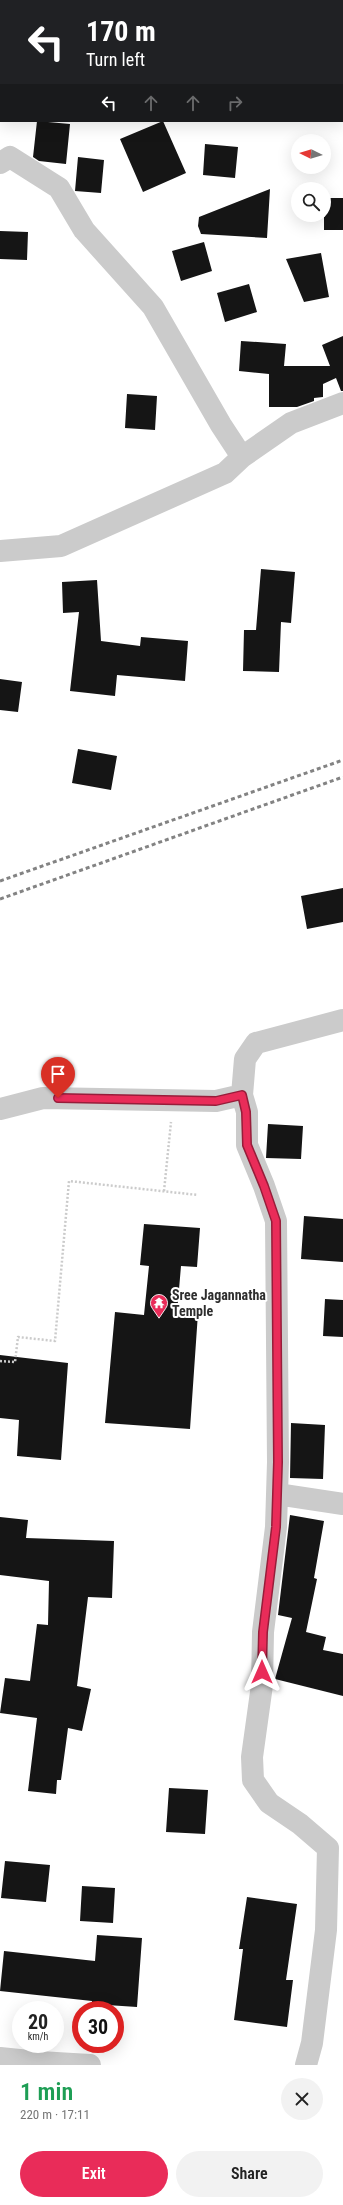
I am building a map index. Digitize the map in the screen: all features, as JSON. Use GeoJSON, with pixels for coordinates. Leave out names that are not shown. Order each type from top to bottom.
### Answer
{"type":"FeatureCollection","features":[{"type":"Feature","properties":{"kind":"street"},"geometry":{"type":"LineString","coordinates":[[0,164],[10,157],[59,188],[84,230],[153,307],[242,458]]}},
{"type":"Feature","properties":{"kind":"street"},"geometry":{"type":"LineString","coordinates":[[0,551],[61,546],[225,473],[242,458],[291,423],[343,403]]}},
{"type":"Feature","properties":{"kind":"street"},"geometry":{"type":"LineString","coordinates":[[306,2065],[312,2043],[326,1930],[328,1848],[300,1824],[269,1803],[253,1780],[252,1757],[262,1684],[263,1632],[276,1527],[276,1221],[264,1186],[247,1145],[246,1112],[242,1095],[245,1060],[256,1043],[343,1020]]}},
{"type":"Feature","properties":{"kind":"street"},"geometry":{"type":"LineString","coordinates":[[0,1108],[43,1098],[216,1101],[242,1095]]}},
{"type":"Feature","properties":{"kind":"street"},"geometry":{"type":"LineString","coordinates":[[277,1494],[343,1504]]}},
{"type":"Feature","properties":{"kind":"street"},"geometry":{"type":"LineString","coordinates":[[0,2058],[90,2065]]}},
{"type":"Feature","properties":{"kind":"path"},"geometry":{"type":"LineString","coordinates":[[164,1192],[173,1101]]}},
{"type":"Feature","properties":{"kind":"path"},"geometry":{"type":"LineString","coordinates":[[0,1361],[16,1362],[18,1337],[55,1341],[69,1181],[198,1195]]}},
{"type":"Feature","properties":{"kind":"building"},"geometry":{"type":"Polygon","coordinates":[[[37,122],[70,124],[66,164],[39,161],[33,157],[37,122]]]}},
{"type":"Feature","properties":{"kind":"building"},"geometry":{"type":"Polygon","coordinates":[[[163,122],[186,173],[143,192],[120,139],[163,122]]]}},
{"type":"Feature","properties":{"kind":"building"},"geometry":{"type":"Polygon","coordinates":[[[205,144],[238,147],[235,178],[203,175],[205,144]]]}},
{"type":"Feature","properties":{"kind":"building"},"geometry":{"type":"Polygon","coordinates":[[[78,157],[104,160],[101,193],[75,191],[78,157]]]}},
{"type":"Feature","properties":{"kind":"building"},"geometry":{"type":"Polygon","coordinates":[[[270,189],[267,238],[201,234],[198,226],[199,217],[270,189]]]}},
{"type":"Feature","properties":{"kind":"building"},"geometry":{"type":"Polygon","coordinates":[[[331,198],[343,198],[343,230],[324,230],[324,222],[331,222],[331,198]]]}},
{"type":"Feature","properties":{"kind":"building"},"geometry":{"type":"Polygon","coordinates":[[[0,231],[28,232],[27,260],[0,259],[0,231]]]}},
{"type":"Feature","properties":{"kind":"building"},"geometry":{"type":"Polygon","coordinates":[[[204,242],[212,271],[181,281],[172,251],[204,242]]]}},
{"type":"Feature","properties":{"kind":"building"},"geometry":{"type":"Polygon","coordinates":[[[321,253],[329,297],[304,302],[286,259],[321,253]]]}},
{"type":"Feature","properties":{"kind":"building"},"geometry":{"type":"Polygon","coordinates":[[[249,284],[257,312],[225,322],[217,293],[249,284]]]}},
{"type":"Feature","properties":{"kind":"building"},"geometry":{"type":"Polygon","coordinates":[[[343,336],[343,391],[341,391],[336,378],[323,384],[323,397],[314,398],[314,401],[297,407],[269,407],[269,374],[239,371],[241,341],[286,344],[284,366],[330,366],[322,345],[343,336]]]}},
{"type":"Feature","properties":{"kind":"building"},"geometry":{"type":"Polygon","coordinates":[[[127,394],[157,396],[155,430],[125,428],[127,394]]]}},
{"type":"Feature","properties":{"kind":"building"},"geometry":{"type":"Polygon","coordinates":[[[261,569],[295,572],[291,623],[281,622],[279,672],[243,671],[244,630],[256,630],[261,569]]]}},
{"type":"Feature","properties":{"kind":"building"},"geometry":{"type":"Polygon","coordinates":[[[97,580],[101,641],[140,646],[141,637],[188,641],[185,681],[117,675],[115,696],[70,691],[79,612],[63,613],[62,582],[97,580]]]}},
{"type":"Feature","properties":{"kind":"building"},"geometry":{"type":"Polygon","coordinates":[[[0,679],[22,682],[18,712],[0,710],[0,679]]]}},
{"type":"Feature","properties":{"kind":"building"},"geometry":{"type":"Polygon","coordinates":[[[78,749],[117,756],[111,790],[72,783],[78,749]]]}},
{"type":"Feature","properties":{"kind":"building"},"geometry":{"type":"Polygon","coordinates":[[[343,888],[343,922],[307,929],[301,896],[343,888]]]}},
{"type":"Feature","properties":{"kind":"building"},"geometry":{"type":"Polygon","coordinates":[[[268,1124],[303,1126],[301,1159],[266,1158],[268,1124]]]}},
{"type":"Feature","properties":{"kind":"building"},"geometry":{"type":"Polygon","coordinates":[[[304,1216],[343,1219],[343,1262],[301,1259],[304,1216]]]}},
{"type":"Feature","properties":{"kind":"building"},"geometry":{"type":"Polygon","coordinates":[[[144,1224],[200,1228],[197,1267],[181,1266],[177,1313],[198,1313],[190,1429],[105,1423],[115,1312],[144,1315],[149,1266],[140,1265],[144,1224]]]}},
{"type":"Feature","properties":{"kind":"building"},"geometry":{"type":"Polygon","coordinates":[[[325,1299],[343,1300],[343,1337],[323,1336],[325,1299]]]}},
{"type":"Feature","properties":{"kind":"building"},"geometry":{"type":"Polygon","coordinates":[[[0,1355],[68,1363],[61,1460],[17,1456],[19,1420],[0,1418],[0,1355]]]}},
{"type":"Feature","properties":{"kind":"building"},"geometry":{"type":"Polygon","coordinates":[[[291,1423],[325,1425],[323,1479],[290,1478],[291,1423]]]}},
{"type":"Feature","properties":{"kind":"building"},"geometry":{"type":"Polygon","coordinates":[[[290,1515],[324,1521],[314,1578],[317,1579],[306,1632],[326,1637],[323,1650],[343,1654],[343,1696],[275,1679],[292,1618],[278,1615],[290,1515]]]}},
{"type":"Feature","properties":{"kind":"building"},"geometry":{"type":"Polygon","coordinates":[[[0,1517],[28,1520],[26,1538],[114,1541],[112,1598],[88,1597],[77,1686],[91,1689],[82,1731],[68,1728],[61,1780],[57,1780],[56,1794],[28,1791],[37,1718],[0,1713],[5,1678],[30,1681],[37,1624],[48,1625],[49,1581],[0,1575],[0,1517]]]}},
{"type":"Feature","properties":{"kind":"building"},"geometry":{"type":"Polygon","coordinates":[[[169,1788],[208,1790],[205,1834],[166,1832],[169,1788]]]}},
{"type":"Feature","properties":{"kind":"building"},"geometry":{"type":"Polygon","coordinates":[[[5,1861],[50,1865],[46,1902],[1,1898],[5,1861]]]}},
{"type":"Feature","properties":{"kind":"building"},"geometry":{"type":"Polygon","coordinates":[[[82,1886],[115,1888],[113,1923],[80,1921],[82,1886]]]}},
{"type":"Feature","properties":{"kind":"building"},"geometry":{"type":"Polygon","coordinates":[[[247,1897],[297,1904],[286,1980],[293,1980],[287,2027],[234,2020],[243,1949],[239,1949],[247,1897]]]}},
{"type":"Feature","properties":{"kind":"building"},"geometry":{"type":"Polygon","coordinates":[[[97,1935],[142,1938],[137,2007],[124,2006],[124,2001],[92,2001],[0,1991],[4,1951],[95,1961],[97,1935]]]}},
{"type":"Feature","properties":{"kind":"railway"},"geometry":{"type":"LineString","coordinates":[[0,881],[343,760]]}},
{"type":"Feature","properties":{"kind":"railway"},"geometry":{"type":"LineString","coordinates":[[0,899],[343,777]]}},
{"type":"Feature","properties":{"kind":"place","name":"Sree Jagannatha Temple"},"geometry":{"type":"Point","coordinates":[159,1318]}},
{"type":"Feature","properties":{"kind":"route"},"geometry":{"type":"LineString","coordinates":[[58,1098],[216,1101],[242,1095],[246,1112],[247,1145],[264,1186],[276,1221],[278,1462],[276,1527],[263,1632],[262,1672]]}}]}
